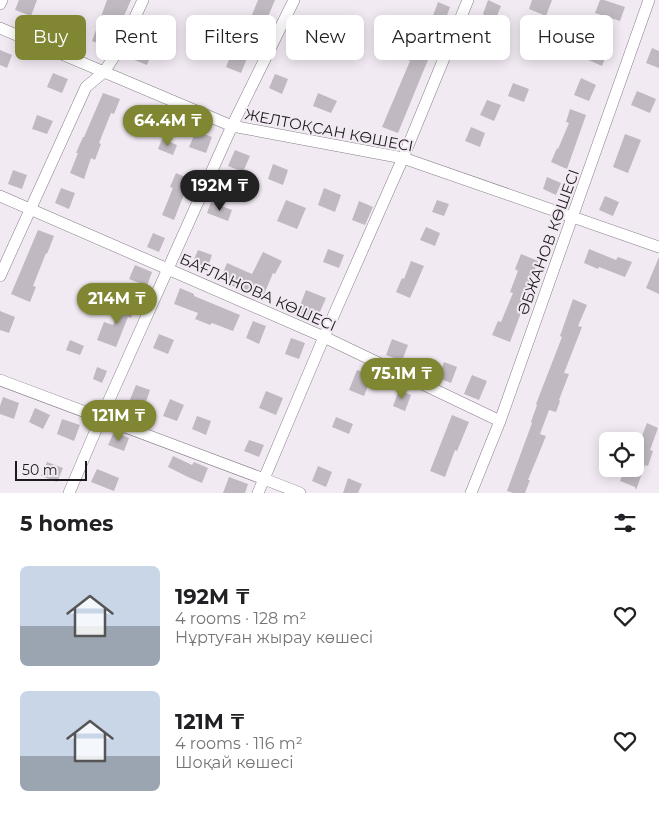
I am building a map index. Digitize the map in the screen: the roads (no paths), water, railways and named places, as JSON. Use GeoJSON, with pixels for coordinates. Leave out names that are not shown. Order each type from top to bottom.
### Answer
{"type":"FeatureCollection","features":[{"type":"Feature","properties":{"kind":"street"},"geometry":{"type":"LineString","coordinates":[[0,4],[2,0]]}},
{"type":"Feature","properties":{"kind":"street"},"geometry":{"type":"LineString","coordinates":[[0,276],[86,86],[104,72],[123,43],[143,0]]}},
{"type":"Feature","properties":{"kind":"street"},"geometry":{"type":"LineString","coordinates":[[69,493],[232,126],[294,0]]}},
{"type":"Feature","properties":{"kind":"street"},"geometry":{"type":"LineString","coordinates":[[258,493],[403,158],[468,0]]}},
{"type":"Feature","properties":{"kind":"street","name":"ӘБЖАНОВ КӨШЕСІ"},"geometry":{"type":"LineString","coordinates":[[471,493],[500,421],[649,0]]}},
{"type":"Feature","properties":{"kind":"street","name":"ЖЕЛТОҚСАН КӨШЕСІ"},"geometry":{"type":"LineString","coordinates":[[0,28],[232,126],[403,158],[659,247]]}},
{"type":"Feature","properties":{"kind":"street","name":"БАҒЛАНОВА КӨШЕСІ"},"geometry":{"type":"LineString","coordinates":[[0,196],[324,337],[500,421]]}},
{"type":"Feature","properties":{"kind":"street"},"geometry":{"type":"LineString","coordinates":[[0,380],[300,493]]}}]}
